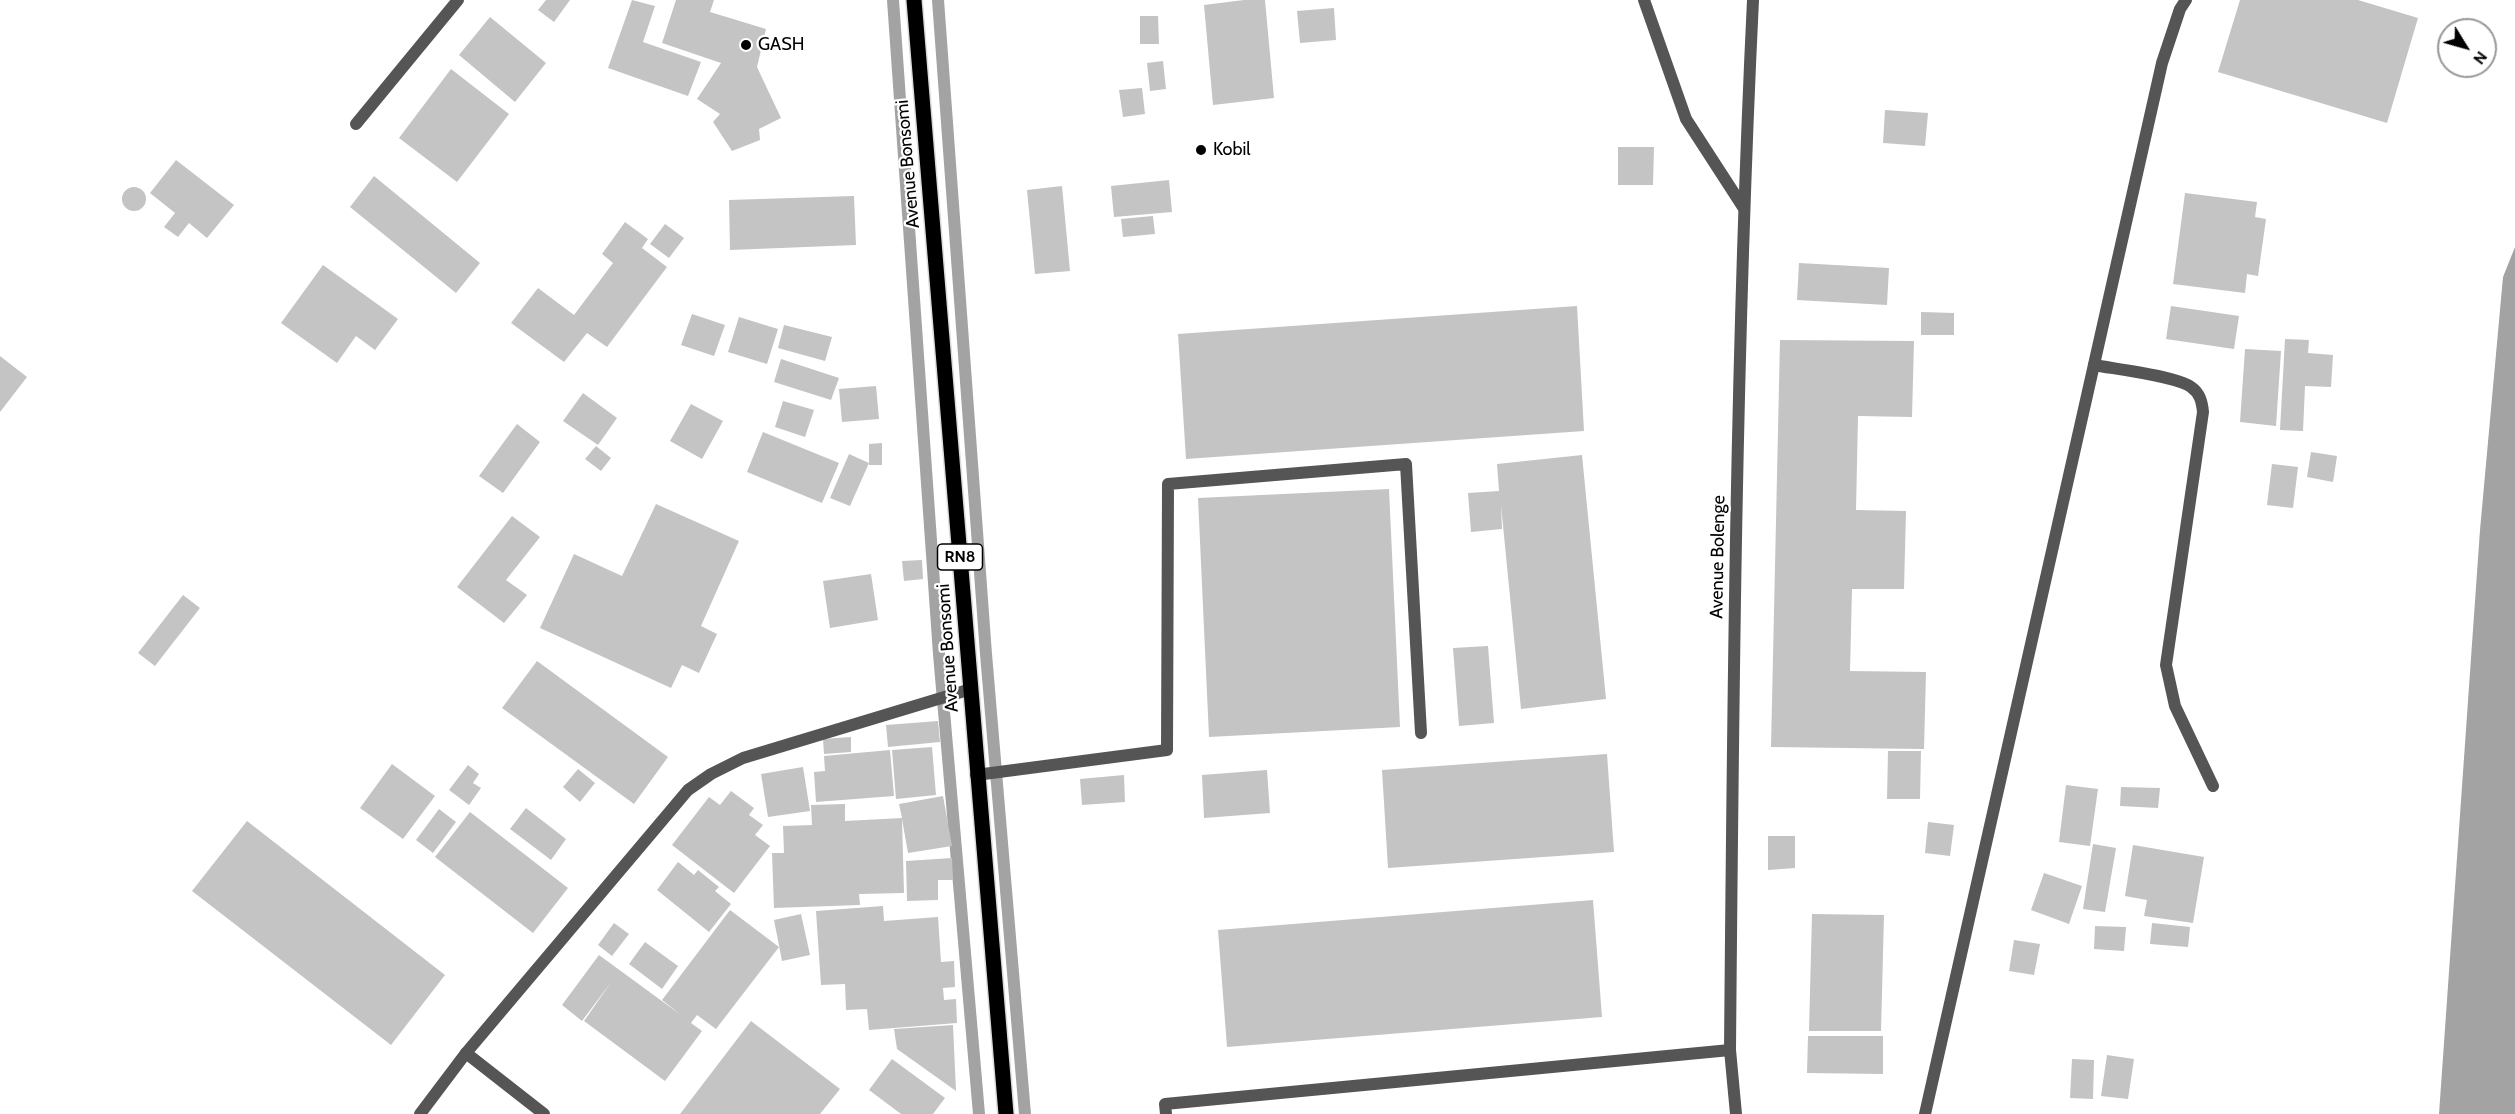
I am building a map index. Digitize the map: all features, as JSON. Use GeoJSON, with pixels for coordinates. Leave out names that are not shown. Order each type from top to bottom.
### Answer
{"type":"FeatureCollection","features":[{"type":"Feature","properties":{"kind":"main road","name":"Avenue Bonsomi"},"geometry":{"type":"LineString","coordinates":[[914,0],[1005,1114]]}},
{"type":"Feature","properties":{"kind":"street"},"geometry":{"type":"LineString","coordinates":[[356,124],[459,0]]}},
{"type":"Feature","properties":{"kind":"street"},"geometry":{"type":"LineString","coordinates":[[1644,0],[1686,119],[1743,207]]}},
{"type":"Feature","properties":{"kind":"street","name":"Avenue Bolenge"},"geometry":{"type":"LineString","coordinates":[[1736,1114],[1730,1050],[1735,589],[1743,207],[1753,0]]}},
{"type":"Feature","properties":{"kind":"street"},"geometry":{"type":"LineString","coordinates":[[1925,1114],[2162,63],[2180,9],[2186,0]]}},
{"type":"Feature","properties":{"kind":"street"},"geometry":{"type":"LineString","coordinates":[[2094,365],[2177,381],[2191,387],[2201,400],[2203,412],[2166,665],[2175,706],[2213,786]]}},
{"type":"Feature","properties":{"kind":"street"},"geometry":{"type":"LineString","coordinates":[[976,775],[1167,750],[1168,484],[1406,464],[1421,733]]}},
{"type":"Feature","properties":{"kind":"street"},"geometry":{"type":"LineString","coordinates":[[420,1114],[466,1053],[688,790],[711,774],[743,758],[971,689]]}},
{"type":"Feature","properties":{"kind":"street"},"geometry":{"type":"LineString","coordinates":[[1166,1114],[1165,1104],[1730,1050]]}},
{"type":"Feature","properties":{"kind":"street"},"geometry":{"type":"LineString","coordinates":[[466,1053],[544,1114]]}},
{"type":"Feature","properties":{"kind":"shaded area"},"geometry":{"type":"Polygon","coordinates":[[[2515,247],[2515,1114],[2439,1114],[2480,530],[2503,277],[2515,247]]]}},
{"type":"Feature","properties":{"kind":"building"},"geometry":{"type":"Polygon","coordinates":[[[546,0],[570,0],[554,22],[538,10],[546,0]]]}},
{"type":"Feature","properties":{"kind":"building"},"geometry":{"type":"Polygon","coordinates":[[[632,0],[655,6],[643,42],[701,62],[688,96],[608,68],[632,0]]]}},
{"type":"Feature","properties":{"kind":"building"},"geometry":{"type":"Polygon","coordinates":[[[676,0],[714,0],[710,12],[766,29],[757,67],[781,118],[759,129],[760,140],[732,151],[713,122],[720,114],[697,99],[721,63],[662,43],[676,0]]]}},
{"type":"Feature","properties":{"kind":"building"},"geometry":{"type":"Polygon","coordinates":[[[1265,0],[1274,98],[1213,105],[1204,5],[1265,0]]]}},
{"type":"Feature","properties":{"kind":"building"},"geometry":{"type":"Polygon","coordinates":[[[2240,0],[2358,0],[2418,18],[2387,123],[2218,72],[2240,0]]]}},
{"type":"Feature","properties":{"kind":"building"},"geometry":{"type":"Polygon","coordinates":[[[1334,8],[1336,40],[1300,43],[1297,11],[1334,8]]]}},
{"type":"Feature","properties":{"kind":"building"},"geometry":{"type":"Polygon","coordinates":[[[1140,16],[1158,16],[1159,44],[1140,44],[1140,16]]]}},
{"type":"Feature","properties":{"kind":"building"},"geometry":{"type":"Polygon","coordinates":[[[490,17],[546,63],[515,102],[459,55],[490,17]]]}},
{"type":"Feature","properties":{"kind":"building"},"geometry":{"type":"Polygon","coordinates":[[[1163,61],[1166,89],[1150,91],[1147,63],[1163,61]]]}},
{"type":"Feature","properties":{"kind":"building"},"geometry":{"type":"Polygon","coordinates":[[[451,69],[509,114],[457,182],[399,138],[451,69]]]}},
{"type":"Feature","properties":{"kind":"building"},"geometry":{"type":"Polygon","coordinates":[[[1142,88],[1145,114],[1123,117],[1119,90],[1142,88]]]}},
{"type":"Feature","properties":{"kind":"building"},"geometry":{"type":"Polygon","coordinates":[[[1885,110],[1928,113],[1925,146],[1883,143],[1885,110]]]}},
{"type":"Feature","properties":{"kind":"building"},"geometry":{"type":"Polygon","coordinates":[[[1618,147],[1654,147],[1653,185],[1618,185],[1618,147]]]}},
{"type":"Feature","properties":{"kind":"building"},"geometry":{"type":"Polygon","coordinates":[[[176,160],[234,205],[207,238],[189,223],[178,237],[164,227],[175,213],[150,193],[176,160]]]}},
{"type":"Feature","properties":{"kind":"building"},"geometry":{"type":"Polygon","coordinates":[[[374,176],[480,263],[456,293],[350,207],[374,176]]]}},
{"type":"Feature","properties":{"kind":"building"},"geometry":{"type":"Polygon","coordinates":[[[1169,180],[1172,212],[1114,217],[1111,186],[1169,180]]]}},
{"type":"Feature","properties":{"kind":"building"},"geometry":{"type":"Polygon","coordinates":[[[1062,186],[1070,271],[1035,274],[1027,190],[1062,186]]]}},
{"type":"Feature","properties":{"kind":"building"},"geometry":{"type":"Polygon","coordinates":[[[134,187],[143,190],[146,199],[143,208],[134,211],[125,208],[122,199],[125,190],[134,187]]]}},
{"type":"Feature","properties":{"kind":"building"},"geometry":{"type":"Polygon","coordinates":[[[2185,193],[2257,202],[2255,217],[2266,219],[2258,276],[2247,274],[2245,293],[2173,284],[2185,193]]]}},
{"type":"Feature","properties":{"kind":"building"},"geometry":{"type":"Polygon","coordinates":[[[854,196],[856,245],[730,250],[729,200],[854,196]]]}},
{"type":"Feature","properties":{"kind":"building"},"geometry":{"type":"Polygon","coordinates":[[[1153,216],[1155,234],[1123,237],[1121,219],[1153,216]]]}},
{"type":"Feature","properties":{"kind":"building"},"geometry":{"type":"Polygon","coordinates":[[[625,222],[648,239],[642,248],[667,267],[607,347],[587,333],[564,362],[511,323],[538,288],[574,315],[613,263],[602,254],[625,222]]]}},
{"type":"Feature","properties":{"kind":"building"},"geometry":{"type":"Polygon","coordinates":[[[665,224],[684,238],[669,258],[650,244],[665,224]]]}},
{"type":"Feature","properties":{"kind":"building"},"geometry":{"type":"Polygon","coordinates":[[[1799,263],[1889,268],[1887,305],[1797,300],[1799,263]]]}},
{"type":"Feature","properties":{"kind":"building"},"geometry":{"type":"Polygon","coordinates":[[[323,265],[398,319],[375,350],[356,336],[337,363],[281,323],[323,265]]]}},
{"type":"Feature","properties":{"kind":"building"},"geometry":{"type":"Polygon","coordinates":[[[1577,306],[1584,431],[1186,459],[1178,334],[1577,306]]]}},
{"type":"Feature","properties":{"kind":"building"},"geometry":{"type":"Polygon","coordinates":[[[2171,306],[2239,316],[2234,349],[2166,339],[2171,306]]]}},
{"type":"Feature","properties":{"kind":"building"},"geometry":{"type":"Polygon","coordinates":[[[1921,312],[1954,313],[1954,335],[1921,335],[1921,312]]]}},
{"type":"Feature","properties":{"kind":"building"},"geometry":{"type":"Polygon","coordinates":[[[692,314],[725,325],[714,356],[681,345],[692,314]]]}},
{"type":"Feature","properties":{"kind":"building"},"geometry":{"type":"Polygon","coordinates":[[[739,317],[778,329],[767,364],[728,352],[739,317]]]}},
{"type":"Feature","properties":{"kind":"building"},"geometry":{"type":"Polygon","coordinates":[[[784,325],[832,337],[825,361],[778,348],[784,325]]]}},
{"type":"Feature","properties":{"kind":"building"},"geometry":{"type":"Polygon","coordinates":[[[2285,339],[2309,340],[2308,353],[2333,355],[2331,387],[2305,386],[2303,431],[2280,430],[2285,339]]]}},
{"type":"Feature","properties":{"kind":"building"},"geometry":{"type":"Polygon","coordinates":[[[1780,340],[1914,341],[1912,417],[1858,416],[1856,510],[1906,511],[1904,589],[1852,589],[1850,671],[1926,672],[1924,749],[1771,747],[1780,340]]]}},
{"type":"Feature","properties":{"kind":"building"},"geometry":{"type":"Polygon","coordinates":[[[2245,349],[2281,351],[2276,426],[2240,422],[2245,349]]]}},
{"type":"Feature","properties":{"kind":"building"},"geometry":{"type":"Polygon","coordinates":[[[0,356],[27,377],[0,412],[0,356]]]}},
{"type":"Feature","properties":{"kind":"building"},"geometry":{"type":"Polygon","coordinates":[[[781,359],[839,378],[831,400],[774,382],[781,359]]]}},
{"type":"Feature","properties":{"kind":"building"},"geometry":{"type":"Polygon","coordinates":[[[876,386],[879,419],[842,422],[839,389],[876,386]]]}},
{"type":"Feature","properties":{"kind":"building"},"geometry":{"type":"Polygon","coordinates":[[[583,393],[617,418],[598,445],[563,421],[583,393]]]}},
{"type":"Feature","properties":{"kind":"building"},"geometry":{"type":"Polygon","coordinates":[[[783,401],[814,410],[805,437],[775,427],[783,401]]]}},
{"type":"Feature","properties":{"kind":"building"},"geometry":{"type":"Polygon","coordinates":[[[691,404],[723,421],[702,459],[670,441],[691,404]]]}},
{"type":"Feature","properties":{"kind":"building"},"geometry":{"type":"Polygon","coordinates":[[[517,424],[540,442],[503,493],[479,476],[517,424]]]}},
{"type":"Feature","properties":{"kind":"building"},"geometry":{"type":"Polygon","coordinates":[[[763,432],[839,463],[822,503],[747,472],[763,432]]]}},
{"type":"Feature","properties":{"kind":"building"},"geometry":{"type":"Polygon","coordinates":[[[882,443],[882,465],[869,465],[869,444],[882,443]]]}},
{"type":"Feature","properties":{"kind":"building"},"geometry":{"type":"Polygon","coordinates":[[[596,446],[611,458],[601,471],[585,459],[596,446]]]}},
{"type":"Feature","properties":{"kind":"building"},"geometry":{"type":"Polygon","coordinates":[[[2311,452],[2337,456],[2333,482],[2307,477],[2311,452]]]}},
{"type":"Feature","properties":{"kind":"building"},"geometry":{"type":"Polygon","coordinates":[[[849,454],[869,463],[850,506],[830,498],[849,454]]]}},
{"type":"Feature","properties":{"kind":"building"},"geometry":{"type":"Polygon","coordinates":[[[1582,455],[1606,699],[1521,709],[1501,505],[1502,529],[1471,532],[1468,493],[1499,491],[1497,464],[1582,455]]]}},
{"type":"Feature","properties":{"kind":"building"},"geometry":{"type":"Polygon","coordinates":[[[2272,464],[2298,467],[2293,508],[2267,505],[2272,464]]]}},
{"type":"Feature","properties":{"kind":"building"},"geometry":{"type":"Polygon","coordinates":[[[1389,489],[1400,727],[1209,737],[1198,498],[1389,489]]]}},
{"type":"Feature","properties":{"kind":"building"},"geometry":{"type":"Polygon","coordinates":[[[656,504],[739,541],[701,626],[717,634],[699,673],[682,665],[671,688],[540,628],[574,554],[622,576],[656,504]]]}},
{"type":"Feature","properties":{"kind":"building"},"geometry":{"type":"Polygon","coordinates":[[[512,516],[540,537],[506,580],[527,595],[504,623],[457,587],[512,516]]]}},
{"type":"Feature","properties":{"kind":"building"},"geometry":{"type":"Polygon","coordinates":[[[922,560],[923,579],[904,581],[902,561],[922,560]]]}},
{"type":"Feature","properties":{"kind":"building"},"geometry":{"type":"Polygon","coordinates":[[[871,574],[878,620],[830,628],[823,581],[871,574]]]}},
{"type":"Feature","properties":{"kind":"building"},"geometry":{"type":"Polygon","coordinates":[[[183,595],[200,608],[155,666],[138,653],[183,595]]]}},
{"type":"Feature","properties":{"kind":"building"},"geometry":{"type":"Polygon","coordinates":[[[1488,646],[1494,723],[1459,726],[1453,648],[1488,646]]]}},
{"type":"Feature","properties":{"kind":"building"},"geometry":{"type":"Polygon","coordinates":[[[537,661],[668,757],[634,804],[502,708],[537,661]]]}},
{"type":"Feature","properties":{"kind":"building"},"geometry":{"type":"Polygon","coordinates":[[[938,721],[940,742],[888,747],[886,725],[938,721]]]}},
{"type":"Feature","properties":{"kind":"building"},"geometry":{"type":"Polygon","coordinates":[[[851,737],[851,752],[824,754],[823,739],[851,737]]]}},
{"type":"Feature","properties":{"kind":"building"},"geometry":{"type":"Polygon","coordinates":[[[932,747],[936,795],[896,799],[892,750],[932,747]]]}},
{"type":"Feature","properties":{"kind":"building"},"geometry":{"type":"Polygon","coordinates":[[[890,750],[894,796],[816,802],[814,772],[825,771],[824,756],[890,750]]]}},
{"type":"Feature","properties":{"kind":"building"},"geometry":{"type":"Polygon","coordinates":[[[1888,751],[1921,751],[1920,799],[1887,799],[1888,751]]]}},
{"type":"Feature","properties":{"kind":"building"},"geometry":{"type":"Polygon","coordinates":[[[1607,754],[1614,852],[1388,868],[1382,770],[1607,754]]]}},
{"type":"Feature","properties":{"kind":"building"},"geometry":{"type":"Polygon","coordinates":[[[392,764],[435,796],[403,839],[360,808],[392,764]]]}},
{"type":"Feature","properties":{"kind":"building"},"geometry":{"type":"Polygon","coordinates":[[[468,765],[479,774],[473,783],[481,788],[469,805],[449,790],[468,765]]]}},
{"type":"Feature","properties":{"kind":"building"},"geometry":{"type":"Polygon","coordinates":[[[803,767],[810,811],[768,817],[761,774],[803,767]]]}},
{"type":"Feature","properties":{"kind":"building"},"geometry":{"type":"Polygon","coordinates":[[[578,769],[595,783],[580,802],[563,787],[578,769]]]}},
{"type":"Feature","properties":{"kind":"building"},"geometry":{"type":"Polygon","coordinates":[[[1267,770],[1270,813],[1204,818],[1202,775],[1267,770]]]}},
{"type":"Feature","properties":{"kind":"building"},"geometry":{"type":"Polygon","coordinates":[[[1124,775],[1125,802],[1082,805],[1080,779],[1124,775]]]}},
{"type":"Feature","properties":{"kind":"building"},"geometry":{"type":"Polygon","coordinates":[[[2066,785],[2098,789],[2090,846],[2059,842],[2066,785]]]}},
{"type":"Feature","properties":{"kind":"building"},"geometry":{"type":"Polygon","coordinates":[[[2121,787],[2160,788],[2158,808],[2120,806],[2121,787]]]}},
{"type":"Feature","properties":{"kind":"building"},"geometry":{"type":"Polygon","coordinates":[[[731,791],[754,808],[749,815],[763,825],[755,835],[770,846],[734,893],[672,845],[709,797],[720,805],[731,791]]]}},
{"type":"Feature","properties":{"kind":"building"},"geometry":{"type":"Polygon","coordinates":[[[943,796],[952,846],[908,853],[902,819],[904,893],[859,894],[860,905],[774,908],[772,853],[784,853],[783,826],[812,825],[811,805],[845,804],[845,821],[902,818],[899,804],[943,796]]]}},
{"type":"Feature","properties":{"kind":"building"},"geometry":{"type":"Polygon","coordinates":[[[526,808],[566,839],[551,860],[510,829],[526,808]]]}},
{"type":"Feature","properties":{"kind":"building"},"geometry":{"type":"Polygon","coordinates":[[[439,809],[456,822],[433,853],[416,840],[439,809]]]}},
{"type":"Feature","properties":{"kind":"building"},"geometry":{"type":"Polygon","coordinates":[[[470,812],[568,888],[533,933],[435,857],[470,812]]]}},
{"type":"Feature","properties":{"kind":"building"},"geometry":{"type":"Polygon","coordinates":[[[247,821],[445,975],[391,1045],[192,891],[247,821]]]}},
{"type":"Feature","properties":{"kind":"building"},"geometry":{"type":"Polygon","coordinates":[[[1928,822],[1954,825],[1950,856],[1925,853],[1928,822]]]}},
{"type":"Feature","properties":{"kind":"building"},"geometry":{"type":"Polygon","coordinates":[[[1768,836],[1795,836],[1795,868],[1768,870],[1768,836]]]}},
{"type":"Feature","properties":{"kind":"building"},"geometry":{"type":"Polygon","coordinates":[[[2093,844],[2116,848],[2105,912],[2083,909],[2093,844]]]}},
{"type":"Feature","properties":{"kind":"building"},"geometry":{"type":"Polygon","coordinates":[[[2133,845],[2204,857],[2193,923],[2144,916],[2147,900],[2125,896],[2133,845]]]}},
{"type":"Feature","properties":{"kind":"building"},"geometry":{"type":"Polygon","coordinates":[[[952,858],[953,880],[938,880],[938,900],[907,901],[906,861],[952,858]]]}},
{"type":"Feature","properties":{"kind":"building"},"geometry":{"type":"Polygon","coordinates":[[[678,862],[694,875],[698,870],[719,887],[715,891],[731,904],[709,932],[657,890],[678,862]]]}},
{"type":"Feature","properties":{"kind":"building"},"geometry":{"type":"Polygon","coordinates":[[[2044,873],[2082,886],[2069,924],[2031,910],[2044,873]]]}},
{"type":"Feature","properties":{"kind":"building"},"geometry":{"type":"Polygon","coordinates":[[[1593,900],[1602,1017],[1227,1047],[1218,930],[1593,900]]]}},
{"type":"Feature","properties":{"kind":"building"},"geometry":{"type":"Polygon","coordinates":[[[883,906],[884,921],[938,917],[941,962],[954,961],[955,987],[943,988],[944,1000],[956,999],[957,1023],[869,1030],[867,1009],[846,1010],[845,984],[821,985],[816,911],[883,906]]]}},
{"type":"Feature","properties":{"kind":"building"},"geometry":{"type":"Polygon","coordinates":[[[730,910],[779,947],[716,1029],[697,1015],[691,1023],[702,1031],[665,1081],[584,1021],[612,981],[582,1021],[562,1005],[599,955],[681,1015],[662,1000],[730,910]]]}},
{"type":"Feature","properties":{"kind":"building"},"geometry":{"type":"Polygon","coordinates":[[[801,914],[810,955],[782,961],[774,920],[801,914]]]}},
{"type":"Feature","properties":{"kind":"building"},"geometry":{"type":"Polygon","coordinates":[[[1812,914],[1884,915],[1881,1031],[1809,1031],[1812,914]]]}},
{"type":"Feature","properties":{"kind":"building"},"geometry":{"type":"Polygon","coordinates":[[[614,923],[629,934],[612,956],[598,945],[614,923]]]}},
{"type":"Feature","properties":{"kind":"building"},"geometry":{"type":"Polygon","coordinates":[[[2152,923],[2190,927],[2188,947],[2150,944],[2152,923]]]}},
{"type":"Feature","properties":{"kind":"building"},"geometry":{"type":"Polygon","coordinates":[[[2095,926],[2126,927],[2124,951],[2094,949],[2095,926]]]}},
{"type":"Feature","properties":{"kind":"building"},"geometry":{"type":"Polygon","coordinates":[[[2014,940],[2040,944],[2034,975],[2009,971],[2014,940]]]}},
{"type":"Feature","properties":{"kind":"building"},"geometry":{"type":"Polygon","coordinates":[[[645,942],[678,966],[662,989],[629,964],[645,942]]]}},
{"type":"Feature","properties":{"kind":"building"},"geometry":{"type":"Polygon","coordinates":[[[751,1021],[840,1089],[820,1114],[680,1114],[751,1021]]]}},
{"type":"Feature","properties":{"kind":"building"},"geometry":{"type":"Polygon","coordinates":[[[953,1025],[956,1091],[897,1049],[894,1029],[953,1025]]]}},
{"type":"Feature","properties":{"kind":"building"},"geometry":{"type":"Polygon","coordinates":[[[1808,1036],[1883,1036],[1883,1074],[1807,1073],[1808,1036]]]}},
{"type":"Feature","properties":{"kind":"building"},"geometry":{"type":"Polygon","coordinates":[[[2107,1055],[2134,1059],[2128,1099],[2101,1096],[2107,1055]]]}},
{"type":"Feature","properties":{"kind":"building"},"geometry":{"type":"Polygon","coordinates":[[[892,1059],[945,1098],[933,1114],[901,1114],[869,1090],[892,1059]]]}},
{"type":"Feature","properties":{"kind":"building"},"geometry":{"type":"Polygon","coordinates":[[[2072,1059],[2094,1060],[2093,1099],[2070,1098],[2072,1059]]]}},
{"type":"Feature","properties":{"kind":"waterway"},"geometry":{"type":"LineString","coordinates":[[893,0],[939,654],[979,1114]]}},
{"type":"Feature","properties":{"kind":"waterway"},"geometry":{"type":"LineString","coordinates":[[938,0],[986,654],[1025,1114]]}},
{"type":"Feature","properties":{"kind":"place","name":"GASH"},"geometry":{"type":"Point","coordinates":[746,45]}},
{"type":"Feature","properties":{"kind":"place","name":"Kobil"},"geometry":{"type":"Point","coordinates":[1201,150]}}]}
